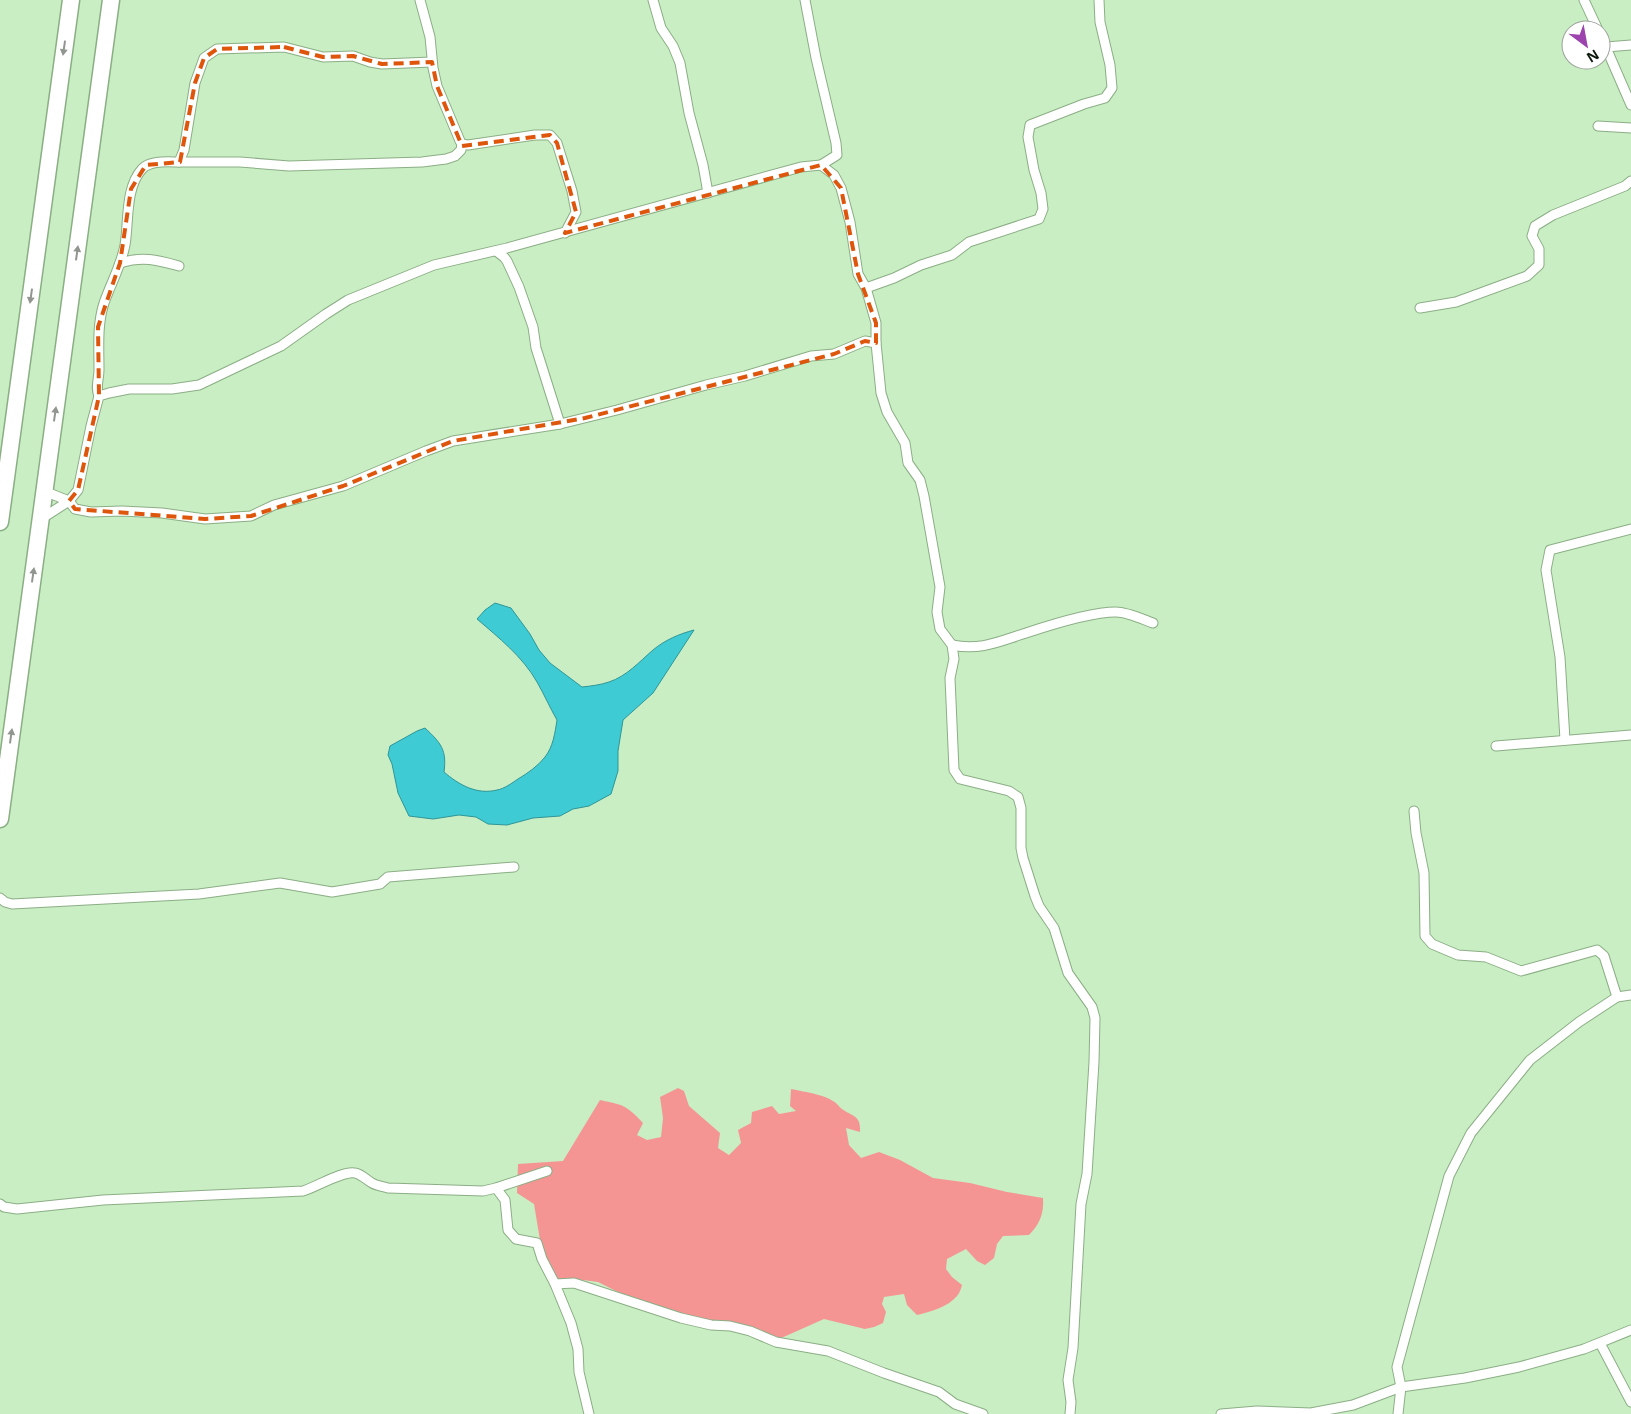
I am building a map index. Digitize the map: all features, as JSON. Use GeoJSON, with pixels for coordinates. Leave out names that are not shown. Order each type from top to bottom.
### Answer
{"type":"FeatureCollection","features":[{"type":"Feature","properties":{"kind":"highway"},"geometry":{"type":"LineString","coordinates":[[0,522],[71,0]]}},
{"type":"Feature","properties":{"kind":"highway"},"geometry":{"type":"LineString","coordinates":[[0,819],[111,0]]}},
{"type":"Feature","properties":{"kind":"street"},"geometry":{"type":"LineString","coordinates":[[40,520],[69,501],[78,490],[99,396],[97,386],[99,376],[98,327],[104,303],[120,263],[132,189],[141,170],[146,165],[179,162],[240,162],[289,166],[422,162],[454,156],[461,150],[462,144],[437,86],[432,62],[430,37],[420,0]]}},
{"type":"Feature","properties":{"kind":"street"},"geometry":{"type":"LineString","coordinates":[[653,0],[661,28],[673,46],[680,63],[689,113],[703,165],[708,193]]}},
{"type":"Feature","properties":{"kind":"street"},"geometry":{"type":"LineString","coordinates":[[99,396],[129,389],[172,389],[199,385],[281,346],[348,300],[434,265],[566,233],[801,167],[821,165],[837,155],[836,143],[816,58],[805,0]]}},
{"type":"Feature","properties":{"kind":"street"},"geometry":{"type":"LineString","coordinates":[[866,288],[894,278],[921,265],[952,255],[969,242],[1039,220],[1043,209],[1028,137],[1030,126],[1084,104],[1105,98],[1112,88],[1110,65],[1100,22],[1099,0]]}},
{"type":"Feature","properties":{"kind":"street"},"geometry":{"type":"LineString","coordinates":[[1584,0],[1593,20]]}},
{"type":"Feature","properties":{"kind":"street"},"geometry":{"type":"LineString","coordinates":[[1611,47],[1630,46]]}},
{"type":"Feature","properties":{"kind":"street"},"geometry":{"type":"LineString","coordinates":[[179,162],[184,150],[195,84],[204,58],[217,48],[284,47],[323,57],[353,56],[376,63],[432,62]]}},
{"type":"Feature","properties":{"kind":"street"},"geometry":{"type":"LineString","coordinates":[[1611,59],[1631,105]]}},
{"type":"Feature","properties":{"kind":"street"},"geometry":{"type":"LineString","coordinates":[[1598,126],[1631,128]]}},
{"type":"Feature","properties":{"kind":"street"},"geometry":{"type":"LineString","coordinates":[[462,144],[468,145],[512,140],[535,135],[550,135],[557,143],[572,191],[576,212],[566,233]]}},
{"type":"Feature","properties":{"kind":"street"},"geometry":{"type":"LineString","coordinates":[[821,165],[834,176],[841,188],[850,222],[858,274],[866,288],[876,323],[876,343],[882,393],[887,412],[904,443],[908,463],[920,480],[924,496],[940,587],[937,612],[940,629],[952,645],[954,659],[950,678],[954,770],[960,779],[1009,791],[1018,798],[1021,808],[1022,853],[1035,896],[1039,906],[1054,928],[1068,973],[1092,1007],[1095,1018],[1087,1174],[1082,1204],[1074,1348],[1068,1380],[1071,1402],[1070,1414]]}},
{"type":"Feature","properties":{"kind":"street"},"geometry":{"type":"LineString","coordinates":[[1420,308],[1456,302],[1526,276],[1539,265],[1539,249],[1532,236],[1535,226],[1553,215],[1625,186],[1631,181]]}},
{"type":"Feature","properties":{"kind":"street"},"geometry":{"type":"LineString","coordinates":[[496,251],[508,261],[529,312],[534,327],[536,348],[560,424]]}},
{"type":"Feature","properties":{"kind":"street"},"geometry":{"type":"LineString","coordinates":[[120,263],[130,260],[149,259],[179,266]]}},
{"type":"Feature","properties":{"kind":"street"},"geometry":{"type":"LineString","coordinates":[[44,491],[69,501],[75,509],[91,512],[162,513],[205,519],[251,516],[274,505],[343,486],[453,441],[560,424],[745,376],[811,356],[834,354],[865,342],[876,343]]}},
{"type":"Feature","properties":{"kind":"street"},"geometry":{"type":"LineString","coordinates":[[1565,740],[1560,657],[1546,570],[1550,550],[1631,529]]}},
{"type":"Feature","properties":{"kind":"street"},"geometry":{"type":"LineString","coordinates":[[952,645],[975,647],[994,644],[1066,622],[1118,612],[1153,623]]}},
{"type":"Feature","properties":{"kind":"street"},"geometry":{"type":"LineString","coordinates":[[1496,746],[1631,735]]}},
{"type":"Feature","properties":{"kind":"street"},"geometry":{"type":"LineString","coordinates":[[1414,811],[1424,874],[1425,936],[1432,944],[1458,955],[1486,957],[1521,971],[1597,950],[1604,956],[1617,997]]}},
{"type":"Feature","properties":{"kind":"street"},"geometry":{"type":"LineString","coordinates":[[0,898],[5,902],[20,904],[199,894],[280,883],[332,892],[369,887],[380,884],[388,877],[393,876],[514,867]]}},
{"type":"Feature","properties":{"kind":"street"},"geometry":{"type":"LineString","coordinates":[[1398,1414],[1401,1387],[1397,1367],[1449,1176],[1471,1133],[1530,1060],[1579,1022],[1617,997],[1631,995]]}},
{"type":"Feature","properties":{"kind":"street"},"geometry":{"type":"LineString","coordinates":[[0,1204],[4,1207],[17,1209],[103,1200],[303,1191],[348,1173],[356,1173],[374,1185],[388,1188],[483,1191],[547,1171]]}},
{"type":"Feature","properties":{"kind":"street"},"geometry":{"type":"LineString","coordinates":[[496,1188],[505,1200],[508,1230],[516,1240],[538,1243],[542,1259],[555,1284],[571,1323],[578,1349],[579,1372],[589,1414]]}},
{"type":"Feature","properties":{"kind":"street"},"geometry":{"type":"LineString","coordinates":[[555,1284],[574,1283],[681,1318],[711,1325],[740,1328],[776,1342],[828,1351],[939,1392],[955,1404],[983,1414]]}},
{"type":"Feature","properties":{"kind":"street"},"geometry":{"type":"LineString","coordinates":[[1221,1414],[1257,1411],[1311,1413],[1353,1405],[1401,1387],[1465,1378],[1519,1367],[1600,1343],[1631,1330]]}},
{"type":"Feature","properties":{"kind":"street"},"geometry":{"type":"LineString","coordinates":[[1600,1343],[1631,1402]]}},
{"type":"Feature","properties":{"kind":"highlighted area"},"geometry":{"type":"Polygon","coordinates":[[[284,47],[323,57],[353,56],[382,64],[432,62],[437,86],[462,146],[550,135],[557,143],[576,212],[565,233],[821,165],[841,188],[858,274],[876,323],[876,343],[865,341],[834,354],[585,418],[453,441],[343,486],[251,516],[205,519],[75,509],[69,501],[78,490],[99,396],[98,327],[120,263],[131,189],[146,165],[180,162],[195,83],[204,58],[217,49],[284,47]]]}},
{"type":"Feature","properties":{"kind":"shaded area"},"geometry":{"type":"Polygon","coordinates":[[[678,1088],[684,1091],[689,1106],[720,1133],[718,1148],[729,1155],[741,1143],[738,1130],[751,1123],[752,1112],[772,1106],[779,1114],[796,1111],[790,1106],[791,1089],[808,1092],[829,1099],[858,1119],[860,1132],[846,1128],[849,1145],[861,1158],[879,1152],[900,1160],[933,1178],[970,1183],[1043,1198],[1043,1209],[1040,1218],[1036,1227],[1029,1235],[1003,1236],[997,1244],[994,1258],[985,1265],[977,1261],[966,1249],[947,1259],[946,1269],[962,1285],[958,1295],[949,1303],[933,1311],[917,1315],[907,1305],[904,1294],[884,1297],[882,1304],[886,1312],[883,1323],[865,1329],[824,1319],[779,1339],[758,1329],[732,1322],[704,1321],[624,1295],[598,1282],[575,1279],[557,1282],[541,1246],[534,1204],[517,1193],[518,1164],[563,1161],[600,1100],[628,1109],[643,1123],[637,1135],[647,1140],[661,1137],[663,1118],[660,1097],[678,1088]]]}},
{"type":"Feature","properties":{"kind":"water"},"geometry":{"type":"Polygon","coordinates":[[[495,603],[511,608],[550,663],[582,687],[602,684],[615,679],[638,664],[662,643],[694,630],[653,693],[623,720],[618,751],[618,771],[611,794],[589,806],[573,809],[560,816],[533,818],[507,825],[488,824],[476,817],[459,815],[433,819],[409,816],[398,793],[392,764],[388,755],[390,746],[417,731],[425,728],[442,747],[445,758],[444,772],[462,785],[482,791],[500,789],[511,784],[536,766],[550,749],[557,720],[540,687],[525,664],[502,640],[477,619],[495,603]]]}}]}
